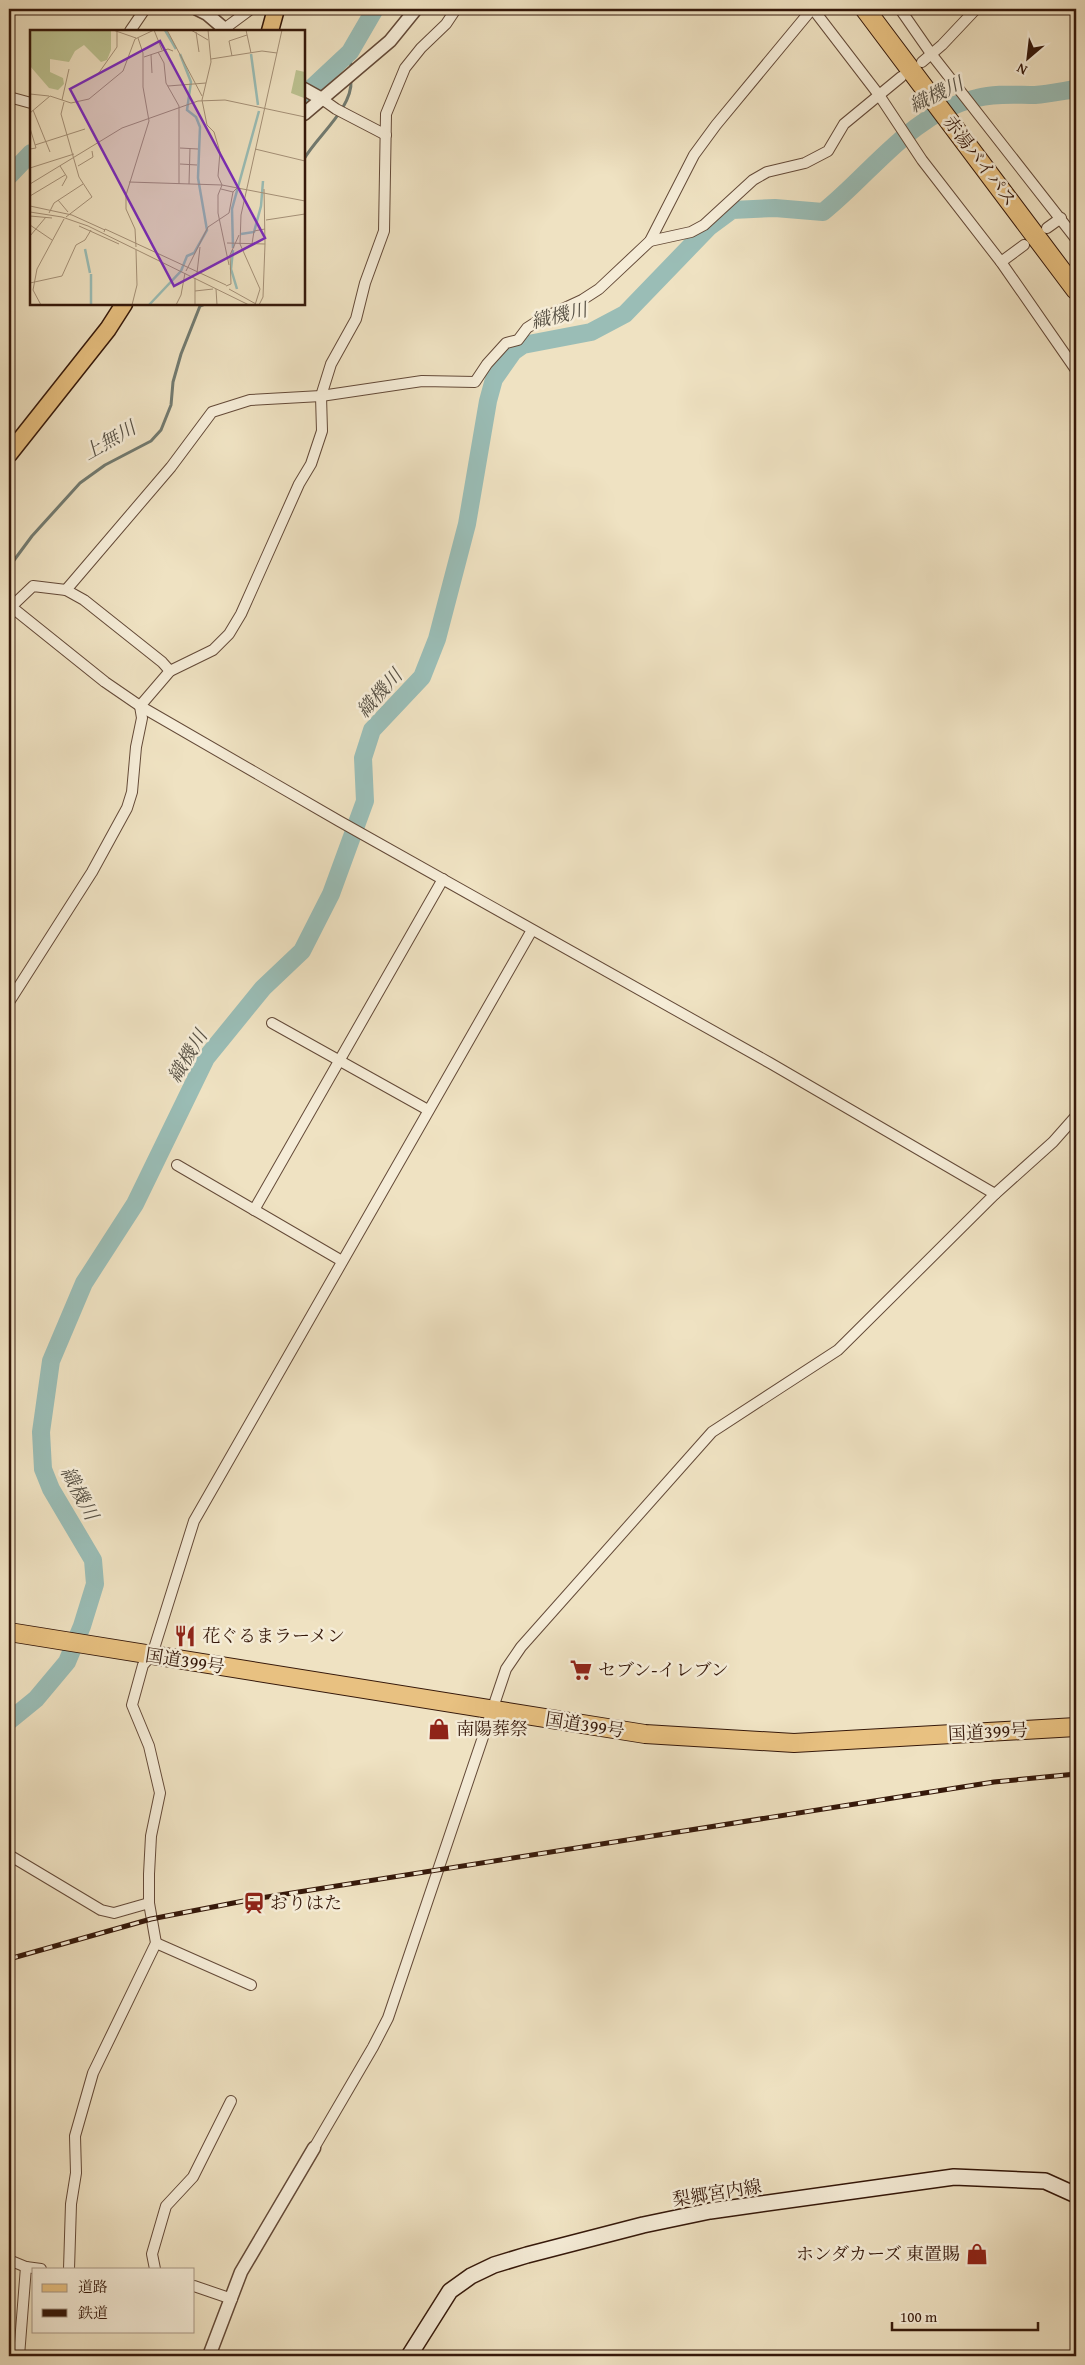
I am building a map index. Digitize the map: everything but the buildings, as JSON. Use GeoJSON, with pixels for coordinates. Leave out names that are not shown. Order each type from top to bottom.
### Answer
{"type":"FeatureCollection","features":[{"type":"Feature","properties":{"kind":"highway"},"geometry":{"type":"LineString","coordinates":[[857,9],[900,55]]}},
{"type":"Feature","properties":{"kind":"highway","name":"赤湯バイパス"},"geometry":{"type":"LineString","coordinates":[[865,9],[900,55],[910,79],[959,133],[1076,290]]}},
{"type":"Feature","properties":{"kind":"highway","name":"国道399号"},"geometry":{"type":"LineString","coordinates":[[9,1632],[645,1734],[794,1742],[1076,1727]]}},
{"type":"Feature","properties":{"kind":"main road"},"geometry":{"type":"LineString","coordinates":[[270,30],[276,9]]}},
{"type":"Feature","properties":{"kind":"main road"},"geometry":{"type":"LineString","coordinates":[[9,454],[108,329],[123,305]]}},
{"type":"Feature","properties":{"kind":"main road","name":"梨郷宮内線"},"geometry":{"type":"LineString","coordinates":[[409,2356],[450,2290],[471,2276],[510,2260],[643,2225],[710,2211],[954,2177],[1045,2181],[1076,2195]]}},
{"type":"Feature","properties":{"kind":"street"},"geometry":{"type":"LineString","coordinates":[[131,30],[145,9]]}},
{"type":"Feature","properties":{"kind":"street"},"geometry":{"type":"LineString","coordinates":[[197,9],[207,14],[226,30],[251,9]]}},
{"type":"Feature","properties":{"kind":"street"},"geometry":{"type":"LineString","coordinates":[[305,112],[314,94],[390,41],[416,9]]}},
{"type":"Feature","properties":{"kind":"street"},"geometry":{"type":"LineString","coordinates":[[140,706],[170,672],[213,650],[228,634],[241,614],[299,484],[311,464],[322,431],[321,396],[331,364],[356,319],[364,283],[384,231],[386,114],[405,68],[421,48],[446,24],[456,9]]}},
{"type":"Feature","properties":{"kind":"street"},"geometry":{"type":"LineString","coordinates":[[66,590],[171,467],[212,412],[250,400],[321,396],[422,381],[475,382],[487,364],[506,343],[518,340],[527,328],[541,319],[599,290],[650,241],[694,155],[716,125],[813,9],[879,95],[922,160],[1000,262],[1076,370]]}},
{"type":"Feature","properties":{"kind":"street"},"geometry":{"type":"LineString","coordinates":[[900,9],[932,55],[1076,239]]}},
{"type":"Feature","properties":{"kind":"street"},"geometry":{"type":"LineString","coordinates":[[922,62],[932,55],[976,9]]}},
{"type":"Feature","properties":{"kind":"street"},"geometry":{"type":"LineString","coordinates":[[650,241],[691,232],[704,225],[753,180],[767,172],[805,163],[828,151],[844,124],[879,95],[910,79]]}},
{"type":"Feature","properties":{"kind":"street"},"geometry":{"type":"LineString","coordinates":[[314,94],[336,109],[386,135]]}},
{"type":"Feature","properties":{"kind":"street"},"geometry":{"type":"LineString","coordinates":[[9,96],[30,103]]}},
{"type":"Feature","properties":{"kind":"street"},"geometry":{"type":"LineString","coordinates":[[1047,228],[1061,218]]}},
{"type":"Feature","properties":{"kind":"street"},"geometry":{"type":"LineString","coordinates":[[1000,262],[1024,245]]}},
{"type":"Feature","properties":{"kind":"street"},"geometry":{"type":"LineString","coordinates":[[170,672],[162,662],[84,600],[66,590],[34,586],[10,606],[105,682],[140,706],[339,821],[770,1063],[994,1194]]}},
{"type":"Feature","properties":{"kind":"street"},"geometry":{"type":"LineString","coordinates":[[9,1002],[92,872],[127,808],[132,792],[136,747],[142,718],[140,706]]}},
{"type":"Feature","properties":{"kind":"street"},"geometry":{"type":"LineString","coordinates":[[254,1210],[443,879]]}},
{"type":"Feature","properties":{"kind":"street"},"geometry":{"type":"LineString","coordinates":[[69,2268],[71,2204],[76,2173],[75,2136],[93,2073],[156,1943],[149,1903],[152,1836],[160,1793],[148,1746],[132,1705],[143,1665],[152,1655],[194,1521],[532,930]]}},
{"type":"Feature","properties":{"kind":"street"},"geometry":{"type":"LineString","coordinates":[[272,1023],[428,1110]]}},
{"type":"Feature","properties":{"kind":"street"},"geometry":{"type":"LineString","coordinates":[[210,2356],[241,2272],[373,2047],[388,2018],[464,1788],[506,1669],[521,1647],[698,1444],[744,1409],[838,1350],[994,1194],[1042,1152],[1076,1116]]}},
{"type":"Feature","properties":{"kind":"street"},"geometry":{"type":"LineString","coordinates":[[177,1165],[342,1261]]}},
{"type":"Feature","properties":{"kind":"street"},"geometry":{"type":"LineString","coordinates":[[9,1855],[101,1910],[114,1913],[149,1903]]}},
{"type":"Feature","properties":{"kind":"street"},"geometry":{"type":"LineString","coordinates":[[156,1943],[251,1985]]}},
{"type":"Feature","properties":{"kind":"street"},"geometry":{"type":"LineString","coordinates":[[155,2268],[152,2254],[166,2206],[193,2177],[232,2101]]}},
{"type":"Feature","properties":{"kind":"street"},"geometry":{"type":"LineString","coordinates":[[9,2260],[34,2268]]}},
{"type":"Feature","properties":{"kind":"street"},"geometry":{"type":"LineString","coordinates":[[19,2356],[26,2267]]}},
{"type":"Feature","properties":{"kind":"street"},"geometry":{"type":"LineString","coordinates":[[195,2286],[232,2299]]}},
{"type":"Feature","properties":{"kind":"waterway"},"geometry":{"type":"LineString","coordinates":[[305,94],[350,52],[375,9]]}},
{"type":"Feature","properties":{"kind":"waterway","name":"上無川"},"geometry":{"type":"LineString","coordinates":[[350,52],[351,69]]}},
{"type":"Feature","properties":{"kind":"waterway","name":"上無川"},"geometry":{"type":"LineString","coordinates":[[305,158],[346,101],[351,80]]}},
{"type":"Feature","properties":{"kind":"waterway","name":"織機川"},"geometry":{"type":"LineString","coordinates":[[9,1721],[36,1699],[67,1662],[82,1626],[95,1584],[93,1560],[51,1489],[43,1469],[41,1432],[51,1361],[84,1283],[135,1204],[206,1058],[263,988],[302,951],[331,894],[365,801],[363,758],[372,730],[422,677],[437,639],[467,524],[488,401],[494,379],[513,352],[523,345],[591,332],[625,314],[709,227],[732,210],[775,208],[823,212],[912,130],[953,106],[991,95],[1035,95],[1076,89]]}},
{"type":"Feature","properties":{"kind":"waterway"},"geometry":{"type":"LineString","coordinates":[[9,176],[30,154]]}},
{"type":"Feature","properties":{"kind":"waterway","name":"上無川"},"geometry":{"type":"LineString","coordinates":[[9,567],[32,536],[80,483],[105,465],[151,441],[161,430],[171,405],[173,382],[181,354],[200,306],[202,305]]}},
{"type":"Feature","properties":{"kind":"railway"},"geometry":{"type":"LineString","coordinates":[[9,1959],[151,1919],[254,1899],[994,1782],[1076,1774]]}},
{"type":"Feature","properties":{"kind":"place","name":"花ぐるまラーメン"},"geometry":{"type":"Point","coordinates":[185,1636]}},
{"type":"Feature","properties":{"kind":"place","name":"セブン-イレブン"},"geometry":{"type":"Point","coordinates":[581,1670]}},
{"type":"Feature","properties":{"kind":"place","name":"南陽葬祭"},"geometry":{"type":"Point","coordinates":[439,1729]}},
{"type":"Feature","properties":{"kind":"place","name":"おりはた"},"geometry":{"type":"Point","coordinates":[254,1903]}},
{"type":"Feature","properties":{"kind":"place","name":"ホンダカーズ 東置賜"},"geometry":{"type":"Point","coordinates":[977,2254]}}]}
